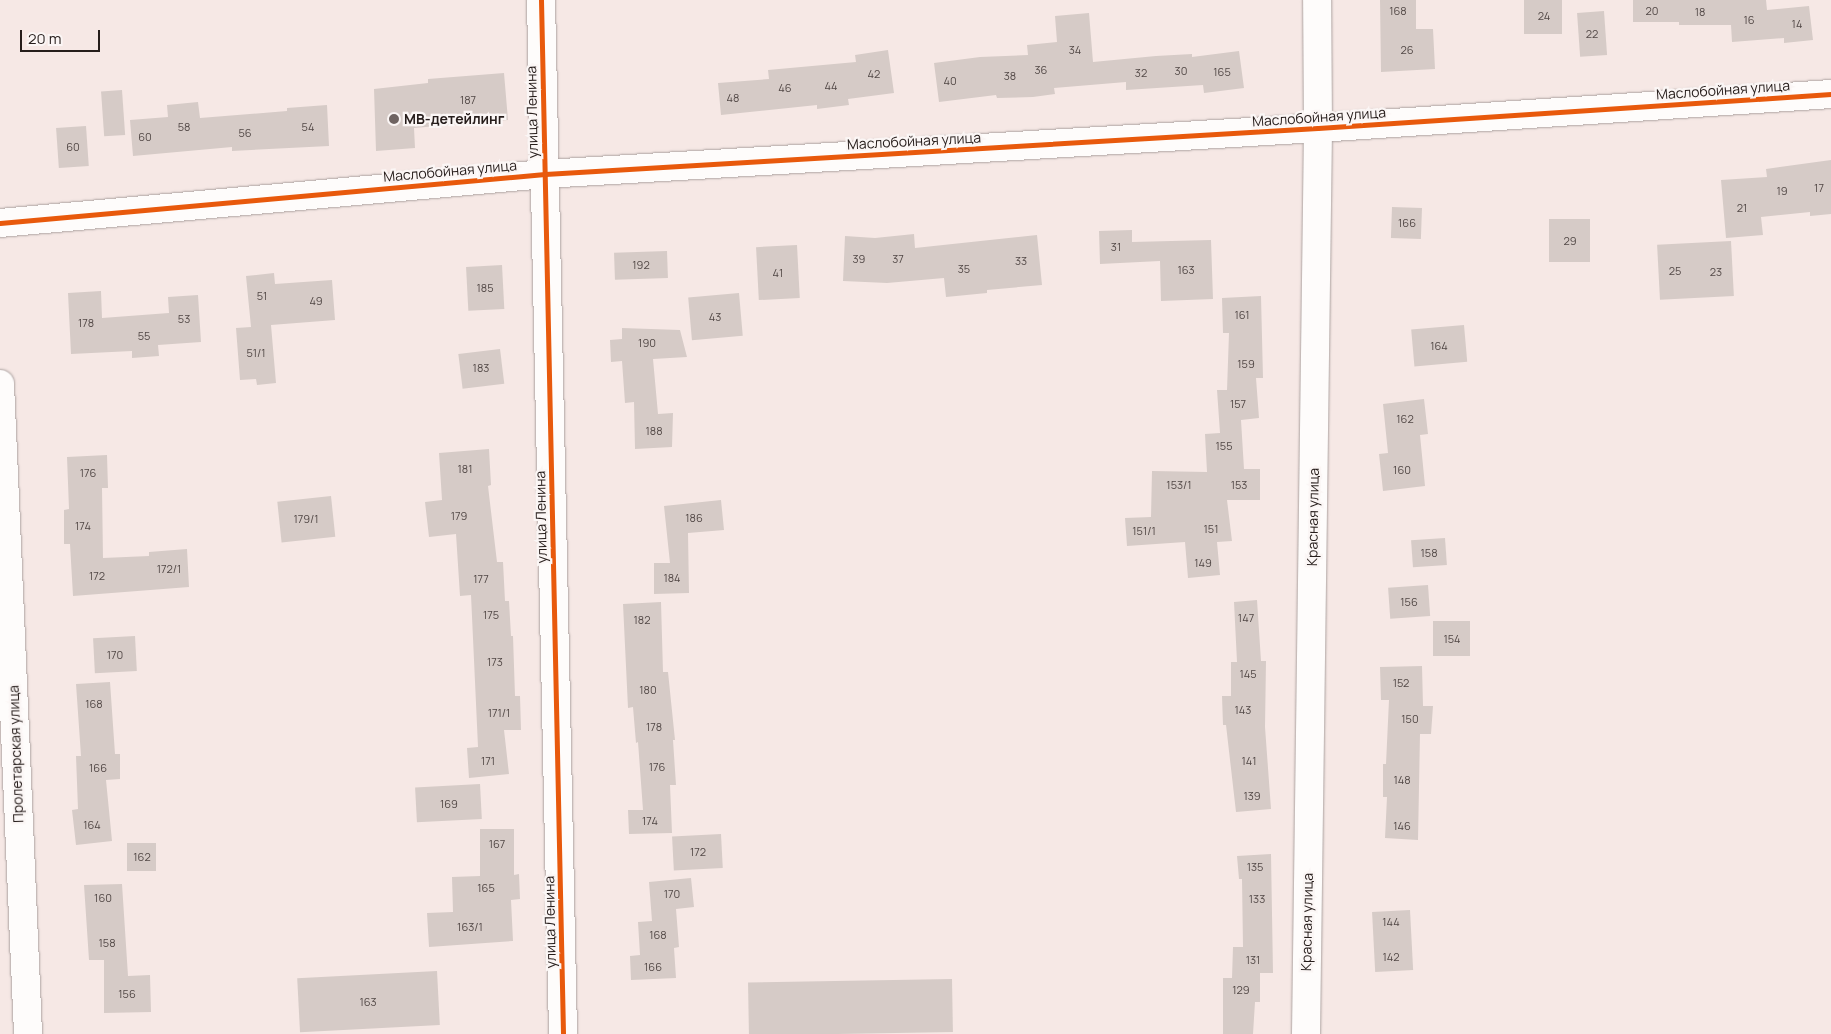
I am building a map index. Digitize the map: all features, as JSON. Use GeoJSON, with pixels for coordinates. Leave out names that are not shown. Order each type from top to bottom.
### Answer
{"type":"FeatureCollection","features":[{"type":"Feature","properties":{"kind":"street","name":"улица Ленина"},"geometry":{"type":"LineString","coordinates":[[541,0],[563,1034]]}},
{"type":"Feature","properties":{"kind":"street","name":"Красная улица"},"geometry":{"type":"LineString","coordinates":[[1306,1034],[1318,128],[1317,0]]}},
{"type":"Feature","properties":{"kind":"street","name":"Маслобойная улица"},"geometry":{"type":"LineString","coordinates":[[0,223],[545,174],[1318,128],[1831,94]]}},
{"type":"Feature","properties":{"kind":"street","name":"Пролетарская улица"},"geometry":{"type":"LineString","coordinates":[[0,384],[28,1034]]}},
{"type":"Feature","properties":{"kind":"building"},"geometry":{"type":"Polygon","coordinates":[[[1380,0],[1416,0],[1416,29],[1433,29],[1435,69],[1381,72],[1380,0]]]}},
{"type":"Feature","properties":{"kind":"building"},"geometry":{"type":"Polygon","coordinates":[[[1524,0],[1562,0],[1562,34],[1524,34],[1524,0]]]}},
{"type":"Feature","properties":{"kind":"building"},"geometry":{"type":"Polygon","coordinates":[[[1633,0],[1766,0],[1767,10],[1809,6],[1813,40],[1784,43],[1784,38],[1732,42],[1731,25],[1679,25],[1679,22],[1633,22],[1633,0]]]}},
{"type":"Feature","properties":{"kind":"building"},"geometry":{"type":"Polygon","coordinates":[[[1604,11],[1607,55],[1580,57],[1577,13],[1604,11]]]}},
{"type":"Feature","properties":{"kind":"building"},"geometry":{"type":"Polygon","coordinates":[[[1089,13],[1093,62],[1192,54],[1192,57],[1239,51],[1244,88],[1204,93],[1203,85],[1126,90],[1126,82],[1054,88],[1055,94],[1033,97],[997,98],[996,95],[939,102],[934,63],[980,57],[1028,55],[1027,45],[1057,42],[1055,16],[1089,13]]]}},
{"type":"Feature","properties":{"kind":"building"},"geometry":{"type":"Polygon","coordinates":[[[888,50],[894,93],[848,99],[849,105],[817,109],[817,105],[721,115],[718,83],[769,79],[768,70],[856,62],[855,55],[888,50]]]}},
{"type":"Feature","properties":{"kind":"building"},"geometry":{"type":"Polygon","coordinates":[[[504,73],[508,120],[414,128],[415,148],[376,151],[374,89],[428,83],[428,79],[504,73]]]}},
{"type":"Feature","properties":{"kind":"building"},"geometry":{"type":"Polygon","coordinates":[[[122,90],[125,135],[104,136],[101,91],[122,90]]]}},
{"type":"Feature","properties":{"kind":"building"},"geometry":{"type":"Polygon","coordinates":[[[198,102],[200,118],[287,111],[287,108],[327,105],[329,146],[232,151],[232,147],[133,156],[130,120],[168,117],[167,105],[198,102]]]}},
{"type":"Feature","properties":{"kind":"building"},"geometry":{"type":"Polygon","coordinates":[[[86,126],[89,166],[59,168],[56,128],[86,126]]]}},
{"type":"Feature","properties":{"kind":"building"},"geometry":{"type":"Polygon","coordinates":[[[1831,160],[1831,214],[1810,216],[1810,212],[1761,217],[1763,235],[1726,238],[1721,180],[1767,177],[1766,169],[1831,160]]]}},
{"type":"Feature","properties":{"kind":"building"},"geometry":{"type":"Polygon","coordinates":[[[1392,207],[1422,208],[1421,239],[1391,238],[1392,207]]]}},
{"type":"Feature","properties":{"kind":"building"},"geometry":{"type":"Polygon","coordinates":[[[1549,219],[1590,219],[1590,262],[1549,262],[1549,219]]]}},
{"type":"Feature","properties":{"kind":"building"},"geometry":{"type":"Polygon","coordinates":[[[1132,230],[1132,242],[1211,240],[1213,299],[1161,301],[1160,261],[1100,264],[1099,231],[1132,230]]]}},
{"type":"Feature","properties":{"kind":"building"},"geometry":{"type":"Polygon","coordinates":[[[914,234],[915,248],[1037,235],[1042,285],[987,290],[987,293],[946,297],[944,278],[887,283],[843,281],[845,236],[875,238],[914,234]]]}},
{"type":"Feature","properties":{"kind":"building"},"geometry":{"type":"Polygon","coordinates":[[[1731,241],[1734,296],[1660,300],[1657,245],[1731,241]]]}},
{"type":"Feature","properties":{"kind":"building"},"geometry":{"type":"Polygon","coordinates":[[[797,245],[800,298],[759,300],[756,247],[797,245]]]}},
{"type":"Feature","properties":{"kind":"building"},"geometry":{"type":"Polygon","coordinates":[[[667,251],[668,278],[615,280],[614,253],[667,251]]]}},
{"type":"Feature","properties":{"kind":"building"},"geometry":{"type":"Polygon","coordinates":[[[502,265],[504,309],[468,311],[466,267],[502,265]]]}},
{"type":"Feature","properties":{"kind":"building"},"geometry":{"type":"Polygon","coordinates":[[[274,273],[275,284],[332,280],[335,320],[271,325],[276,383],[257,385],[256,379],[240,380],[236,328],[251,327],[246,276],[274,273]]]}},
{"type":"Feature","properties":{"kind":"building"},"geometry":{"type":"Polygon","coordinates":[[[101,291],[102,318],[169,313],[168,297],[198,295],[201,342],[158,345],[159,356],[132,358],[132,351],[71,354],[68,293],[101,291]]]}},
{"type":"Feature","properties":{"kind":"building"},"geometry":{"type":"Polygon","coordinates":[[[739,293],[743,336],[692,340],[688,297],[739,293]]]}},
{"type":"Feature","properties":{"kind":"building"},"geometry":{"type":"Polygon","coordinates":[[[1261,296],[1263,378],[1256,378],[1259,418],[1241,420],[1244,469],[1260,469],[1260,500],[1227,500],[1232,541],[1217,542],[1220,575],[1188,578],[1185,542],[1127,546],[1125,518],[1151,517],[1152,471],[1207,472],[1205,434],[1220,433],[1217,390],[1227,390],[1229,333],[1223,333],[1222,298],[1261,296]]]}},
{"type":"Feature","properties":{"kind":"building"},"geometry":{"type":"Polygon","coordinates":[[[1464,325],[1467,362],[1414,366],[1411,330],[1464,325]]]}},
{"type":"Feature","properties":{"kind":"building"},"geometry":{"type":"Polygon","coordinates":[[[622,328],[680,330],[687,357],[653,359],[658,414],[673,413],[672,447],[635,449],[634,402],[625,403],[622,361],[611,362],[610,340],[622,339],[622,328]]]}},
{"type":"Feature","properties":{"kind":"building"},"geometry":{"type":"Polygon","coordinates":[[[500,349],[504,384],[463,389],[458,354],[500,349]]]}},
{"type":"Feature","properties":{"kind":"building"},"geometry":{"type":"Polygon","coordinates":[[[1424,399],[1428,434],[1420,435],[1425,486],[1383,491],[1379,454],[1388,453],[1383,404],[1424,399]]]}},
{"type":"Feature","properties":{"kind":"building"},"geometry":{"type":"Polygon","coordinates":[[[489,449],[491,485],[488,486],[497,562],[503,562],[505,601],[509,601],[511,636],[513,636],[515,696],[520,696],[521,730],[504,730],[509,774],[469,778],[467,748],[478,747],[471,595],[460,596],[456,534],[429,537],[425,502],[442,500],[439,453],[489,449]]]}},
{"type":"Feature","properties":{"kind":"building"},"geometry":{"type":"Polygon","coordinates":[[[107,455],[108,488],[102,488],[103,558],[149,556],[149,552],[187,549],[189,587],[73,596],[70,544],[64,544],[64,510],[69,509],[67,457],[107,455]]]}},
{"type":"Feature","properties":{"kind":"building"},"geometry":{"type":"Polygon","coordinates":[[[331,496],[335,537],[282,542],[277,502],[331,496]]]}},
{"type":"Feature","properties":{"kind":"building"},"geometry":{"type":"Polygon","coordinates":[[[721,500],[724,530],[688,533],[689,593],[654,594],[654,563],[670,563],[664,506],[721,500]]]}},
{"type":"Feature","properties":{"kind":"building"},"geometry":{"type":"Polygon","coordinates":[[[1445,538],[1447,565],[1413,567],[1411,540],[1445,538]]]}},
{"type":"Feature","properties":{"kind":"building"},"geometry":{"type":"Polygon","coordinates":[[[1428,585],[1430,616],[1390,619],[1388,588],[1428,585]]]}},
{"type":"Feature","properties":{"kind":"building"},"geometry":{"type":"Polygon","coordinates":[[[1257,600],[1261,661],[1266,661],[1265,727],[1271,809],[1236,812],[1226,725],[1223,725],[1222,696],[1231,696],[1231,662],[1237,662],[1234,602],[1257,600]]]}},
{"type":"Feature","properties":{"kind":"building"},"geometry":{"type":"Polygon","coordinates":[[[661,602],[663,672],[668,672],[675,740],[673,740],[676,785],[670,785],[672,833],[629,834],[628,810],[643,810],[638,742],[636,743],[633,707],[628,708],[623,604],[661,602]]]}},
{"type":"Feature","properties":{"kind":"building"},"geometry":{"type":"Polygon","coordinates":[[[1433,621],[1470,621],[1470,656],[1433,656],[1433,621]]]}},
{"type":"Feature","properties":{"kind":"building"},"geometry":{"type":"Polygon","coordinates":[[[135,636],[137,671],[95,673],[93,638],[135,636]]]}},
{"type":"Feature","properties":{"kind":"building"},"geometry":{"type":"Polygon","coordinates":[[[1422,666],[1423,706],[1433,706],[1431,734],[1420,734],[1418,840],[1385,838],[1387,797],[1383,797],[1383,764],[1386,764],[1389,700],[1381,700],[1380,667],[1422,666]]]}},
{"type":"Feature","properties":{"kind":"building"},"geometry":{"type":"Polygon","coordinates":[[[110,682],[115,754],[120,754],[120,779],[106,780],[112,841],[76,845],[72,810],[78,809],[76,756],[81,756],[76,684],[110,682]]]}},
{"type":"Feature","properties":{"kind":"building"},"geometry":{"type":"Polygon","coordinates":[[[480,784],[482,819],[417,822],[415,787],[480,784]]]}},
{"type":"Feature","properties":{"kind":"building"},"geometry":{"type":"Polygon","coordinates":[[[480,829],[514,829],[514,875],[519,874],[520,899],[511,900],[513,941],[429,947],[427,913],[453,912],[452,877],[480,876],[480,829]]]}},
{"type":"Feature","properties":{"kind":"building"},"geometry":{"type":"Polygon","coordinates":[[[721,834],[723,868],[674,871],[672,837],[721,834]]]}},
{"type":"Feature","properties":{"kind":"building"},"geometry":{"type":"Polygon","coordinates":[[[127,843],[156,843],[156,871],[127,871],[127,843]]]}},
{"type":"Feature","properties":{"kind":"building"},"geometry":{"type":"Polygon","coordinates":[[[1271,854],[1273,973],[1260,973],[1260,1002],[1255,1002],[1253,1034],[1223,1034],[1223,978],[1232,978],[1233,947],[1243,947],[1242,879],[1239,879],[1237,856],[1271,854]]]}},
{"type":"Feature","properties":{"kind":"building"},"geometry":{"type":"Polygon","coordinates":[[[691,878],[694,907],[676,909],[679,947],[674,948],[676,978],[631,980],[630,956],[640,955],[638,922],[652,921],[649,882],[691,878]]]}},
{"type":"Feature","properties":{"kind":"building"},"geometry":{"type":"Polygon","coordinates":[[[122,884],[128,976],[150,975],[151,1012],[104,1013],[104,960],[89,960],[84,885],[122,884]]]}},
{"type":"Feature","properties":{"kind":"building"},"geometry":{"type":"Polygon","coordinates":[[[1410,910],[1413,970],[1375,972],[1372,912],[1410,910]]]}},
{"type":"Feature","properties":{"kind":"building"},"geometry":{"type":"Polygon","coordinates":[[[437,971],[440,1025],[300,1032],[297,978],[437,971]]]}},
{"type":"Feature","properties":{"kind":"building"},"geometry":{"type":"Polygon","coordinates":[[[952,979],[953,1032],[749,1034],[748,983],[952,979]]]}},
{"type":"Feature","properties":{"kind":"cycle path"},"geometry":{"type":"LineString","coordinates":[[541,0],[563,1034]]}},
{"type":"Feature","properties":{"kind":"cycle path"},"geometry":{"type":"LineString","coordinates":[[0,223],[545,174],[1318,128],[1831,94]]}},
{"type":"Feature","properties":{"kind":"place","name":"MB-детейлинг"},"geometry":{"type":"Point","coordinates":[394,119]}}]}
